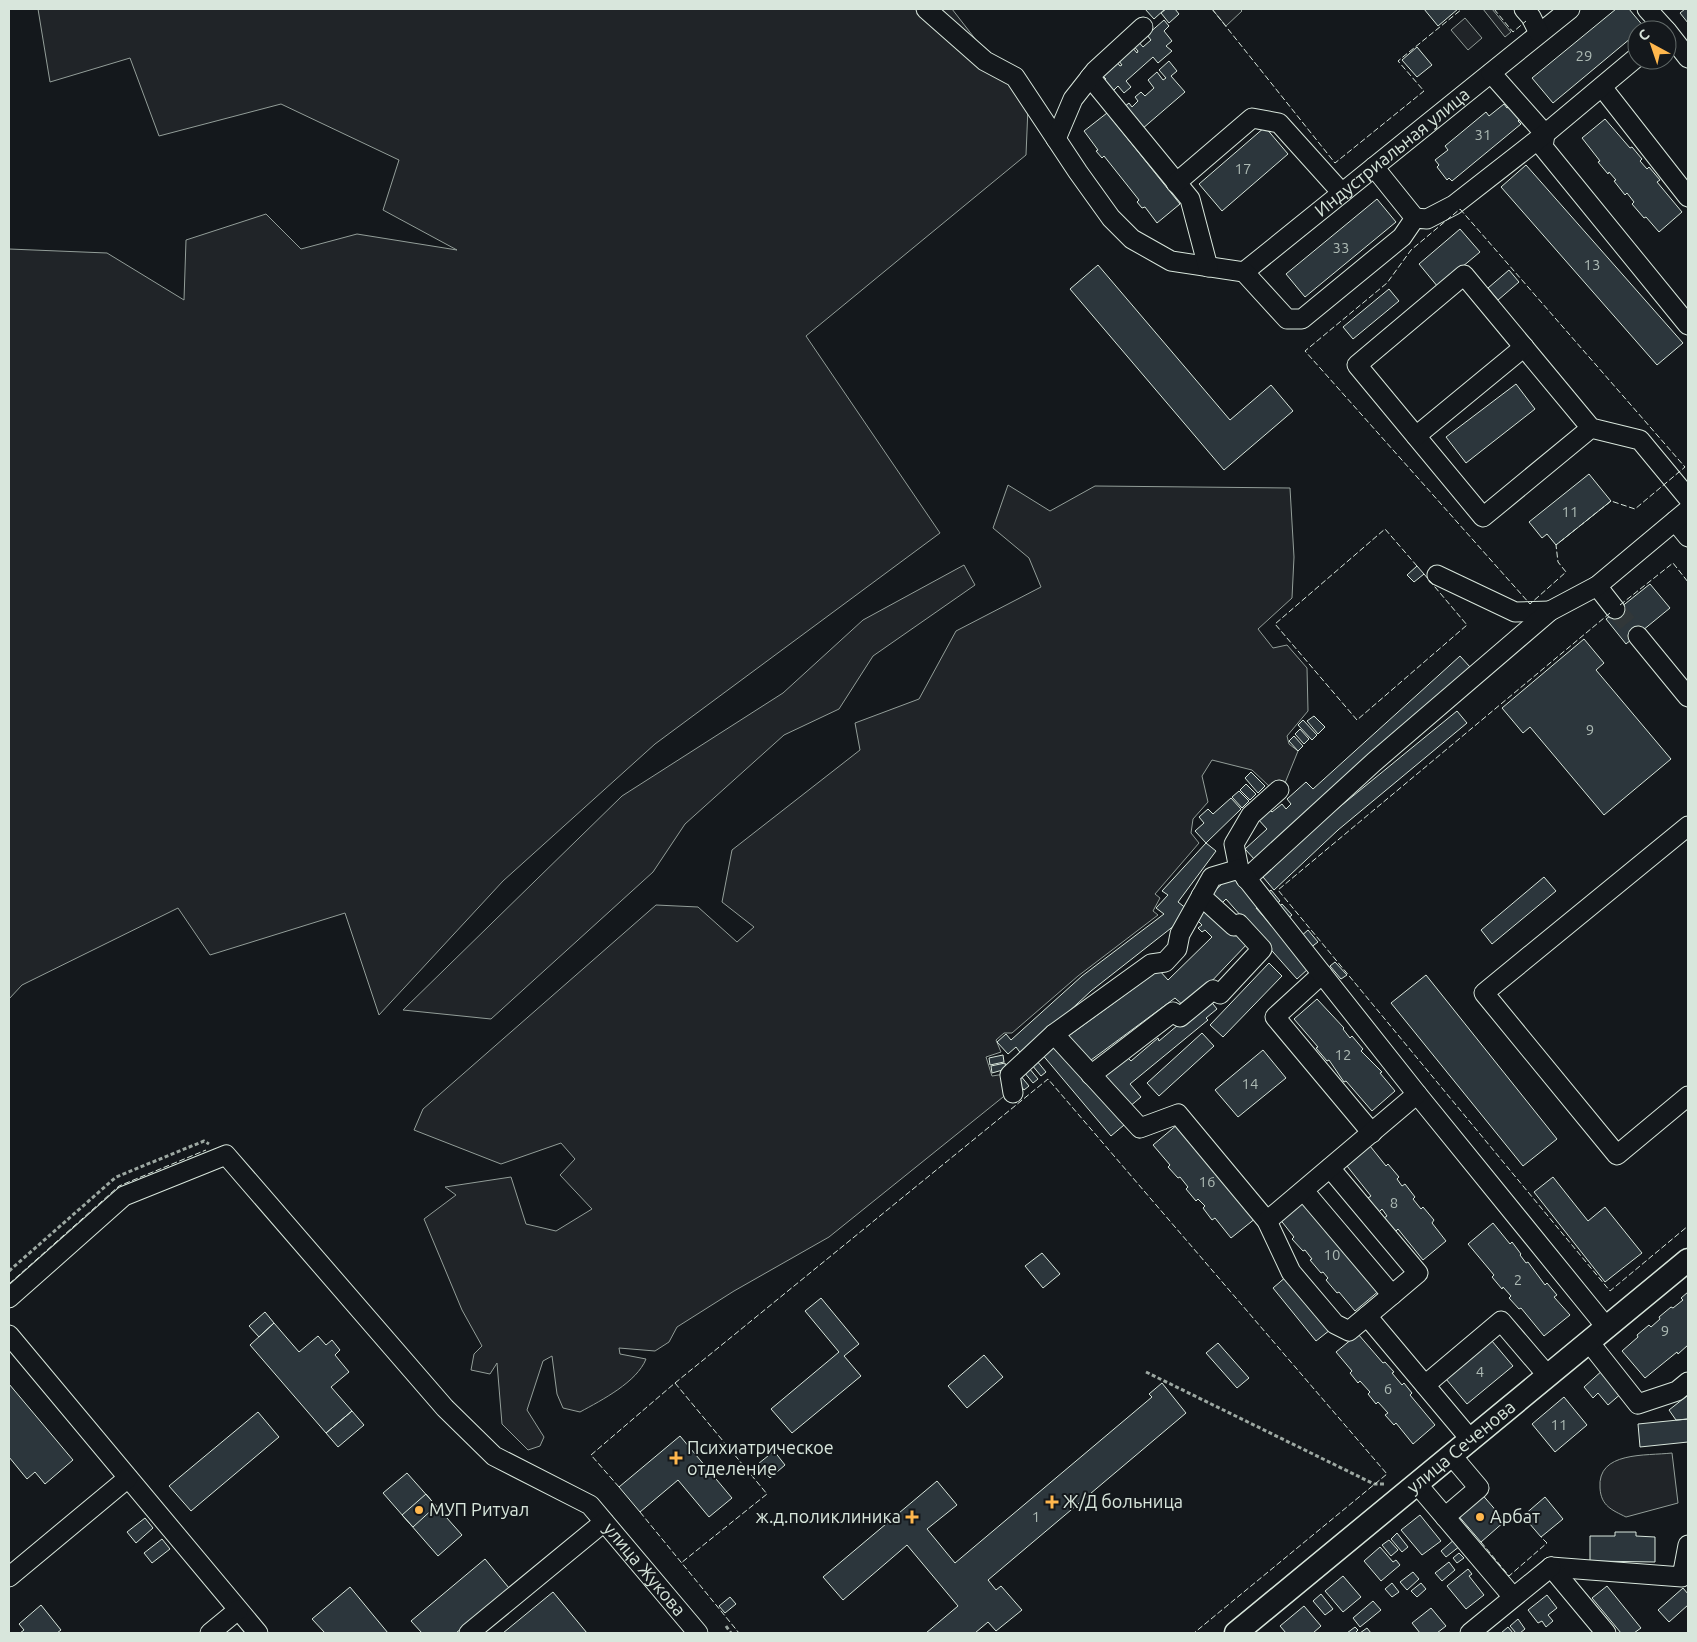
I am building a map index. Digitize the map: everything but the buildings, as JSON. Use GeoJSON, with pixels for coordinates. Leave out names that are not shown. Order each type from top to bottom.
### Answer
{"type":"FeatureCollection","features":[{"type":"Feature","properties":{"kind":"main road","name":"улица Сеченова"},"geometry":{"type":"LineString","coordinates":[[1236,1633],[1688,1260]]}},
{"type":"Feature","properties":{"kind":"street"},"geometry":{"type":"LineString","coordinates":[[926,9],[985,61],[1015,77],[1112,218],[1132,239],[1171,261],[1244,272],[1287,319],[1302,319],[1402,237],[1415,218]]}},
{"type":"Feature","properties":{"kind":"street"},"geometry":{"type":"LineString","coordinates":[[1524,9],[1540,33]]}},
{"type":"Feature","properties":{"kind":"street","name":"Индустриальная улица"},"geometry":{"type":"LineString","coordinates":[[1244,272],[1570,9]]}},
{"type":"Feature","properties":{"kind":"street"},"geometry":{"type":"LineString","coordinates":[[1647,9],[1656,20]]}},
{"type":"Feature","properties":{"kind":"street"},"geometry":{"type":"LineString","coordinates":[[1056,139],[1073,99],[1090,77],[1143,27]]}},
{"type":"Feature","properties":{"kind":"street"},"geometry":{"type":"LineString","coordinates":[[1677,44],[1688,58]]}},
{"type":"Feature","properties":{"kind":"street"},"geometry":{"type":"LineString","coordinates":[[1374,167],[1415,218],[1427,219],[1454,204],[1545,134],[1627,66]]}},
{"type":"Feature","properties":{"kind":"street"},"geometry":{"type":"LineString","coordinates":[[1491,73],[1545,134]]}},
{"type":"Feature","properties":{"kind":"street"},"geometry":{"type":"LineString","coordinates":[[1090,77],[1190,199],[1208,267]]}},
{"type":"Feature","properties":{"kind":"street"},"geometry":{"type":"LineString","coordinates":[[1602,87],[1688,197]]}},
{"type":"Feature","properties":{"kind":"street"},"geometry":{"type":"LineString","coordinates":[[1176,183],[1252,118],[1279,123],[1342,193]]}},
{"type":"Feature","properties":{"kind":"street"},"geometry":{"type":"LineString","coordinates":[[1545,134],[1543,147],[1688,325]]}},
{"type":"Feature","properties":{"kind":"street"},"geometry":{"type":"LineString","coordinates":[[1592,428],[1483,517],[1357,365],[1464,275],[1592,428],[1640,440],[1688,498]]}},
{"type":"Feature","properties":{"kind":"street"},"geometry":{"type":"LineString","coordinates":[[1416,436],[1524,347]]}},
{"type":"Feature","properties":{"kind":"street"},"geometry":{"type":"LineString","coordinates":[[1013,1092],[1010,1075],[1054,1034],[1152,964],[1165,962],[1177,949],[1180,934],[1212,878],[1243,874],[1550,611],[1597,586],[1681,516],[1688,537]]}},
{"type":"Feature","properties":{"kind":"street"},"geometry":{"type":"LineString","coordinates":[[1437,575],[1515,612],[1550,611]]}},
{"type":"Feature","properties":{"kind":"street"},"geometry":{"type":"LineString","coordinates":[[1597,586],[1615,609]]}},
{"type":"Feature","properties":{"kind":"street"},"geometry":{"type":"LineString","coordinates":[[1638,636],[1688,697]]}},
{"type":"Feature","properties":{"kind":"street"},"geometry":{"type":"LineString","coordinates":[[1279,790],[1251,815],[1234,844],[1243,874],[1417,1094],[1607,1328]]}},
{"type":"Feature","properties":{"kind":"street"},"geometry":{"type":"LineString","coordinates":[[1688,826],[1484,994],[1617,1155],[1688,1096]]}},
{"type":"Feature","properties":{"kind":"street"},"geometry":{"type":"LineString","coordinates":[[1091,1074],[1173,1012],[1180,1017],[1213,990],[1220,994],[1262,949],[1239,924],[1234,926],[1201,896]]}},
{"type":"Feature","properties":{"kind":"street"},"geometry":{"type":"LineString","coordinates":[[1322,974],[1275,1016],[1372,1133]]}},
{"type":"Feature","properties":{"kind":"street"},"geometry":{"type":"LineString","coordinates":[[1054,1034],[1140,1128],[1178,1114],[1267,1222],[1291,1272],[1335,1324],[1349,1331],[1418,1273],[1330,1168]]}},
{"type":"Feature","properties":{"kind":"street"},"geometry":{"type":"LineString","coordinates":[[1267,1222],[1417,1094]]}},
{"type":"Feature","properties":{"kind":"street","name":"улица Жукова"},"geometry":{"type":"LineString","coordinates":[[9,1298],[124,1196],[226,1156],[445,1408],[494,1456],[590,1505],[698,1633]]}},
{"type":"Feature","properties":{"kind":"street"},"geometry":{"type":"LineString","coordinates":[[1304,1191],[1392,1295]]}},
{"type":"Feature","properties":{"kind":"street"},"geometry":{"type":"LineString","coordinates":[[1367,1316],[1471,1440]]}},
{"type":"Feature","properties":{"kind":"street"},"geometry":{"type":"LineString","coordinates":[[1425,1385],[1501,1321],[1548,1376]]}},
{"type":"Feature","properties":{"kind":"street"},"geometry":{"type":"LineString","coordinates":[[9,1335],[258,1633]]}},
{"type":"Feature","properties":{"kind":"street"},"geometry":{"type":"LineString","coordinates":[[1589,1342],[1638,1404],[1677,1391],[1688,1382]]}},
{"type":"Feature","properties":{"kind":"street"},"geometry":{"type":"LineString","coordinates":[[1445,1517],[1479,1488],[1452,1456]]}},
{"type":"Feature","properties":{"kind":"street"},"geometry":{"type":"LineString","coordinates":[[9,1577],[128,1478]]}},
{"type":"Feature","properties":{"kind":"street"},"geometry":{"type":"LineString","coordinates":[[1417,1484],[1513,1597]]}},
{"type":"Feature","properties":{"kind":"street"},"geometry":{"type":"LineString","coordinates":[[469,1633],[604,1522]]}},
{"type":"Feature","properties":{"kind":"street"},"geometry":{"type":"LineString","coordinates":[[1470,1633],[1551,1567],[1682,1577],[1688,1545]]}},
{"type":"Feature","properties":{"kind":"street"},"geometry":{"type":"LineString","coordinates":[[1551,1567],[1606,1633]]}},
{"type":"Feature","properties":{"kind":"street"},"geometry":{"type":"LineString","coordinates":[[210,1633],[238,1610]]}},
{"type":"Feature","properties":{"kind":"path"},"geometry":{"type":"LineString","coordinates":[[1146,1372],[1374,1484],[1417,1484]]}},
{"type":"Feature","properties":{"kind":"path"},"geometry":{"type":"LineString","coordinates":[[726,1626],[731,1633]]}},
{"type":"Feature","properties":{"kind":"shaded area"},"geometry":{"type":"Polygon","coordinates":[[[38,9],[952,9],[1028,107],[1026,155],[806,336],[940,533],[655,744],[503,881],[379,1015],[345,913],[210,955],[178,908],[22,985],[9,999],[9,249],[107,253],[184,300],[186,240],[266,214],[301,249],[357,234],[457,250],[383,210],[399,160],[281,104],[159,136],[130,58],[50,82],[38,9]]]}},
{"type":"Feature","properties":{"kind":"shaded area"},"geometry":{"type":"Polygon","coordinates":[[[1212,9],[1240,9],[1242,11],[1226,26],[1212,9]]]}},
{"type":"Feature","properties":{"kind":"shaded area"},"geometry":{"type":"Polygon","coordinates":[[[1483,9],[1492,9],[1511,32],[1505,37],[1483,9]]]}},
{"type":"Feature","properties":{"kind":"shaded area"},"geometry":{"type":"Polygon","coordinates":[[[1465,18],[1482,38],[1468,50],[1451,30],[1465,18]]]}},
{"type":"Feature","properties":{"kind":"shaded area"},"geometry":{"type":"Polygon","coordinates":[[[1008,485],[1050,511],[1095,486],[1290,488],[1294,557],[1292,598],[1258,629],[1273,648],[1287,645],[1307,668],[1308,711],[1287,736],[1289,744],[1298,751],[1285,783],[1270,787],[1252,770],[1212,760],[1202,776],[1208,802],[1193,819],[1191,833],[1199,843],[1155,894],[1160,898],[1153,911],[1158,915],[1078,976],[1012,1033],[1004,1033],[996,1040],[1001,1052],[986,1057],[992,1076],[1005,1074],[1008,1093],[829,1237],[734,1291],[677,1327],[669,1342],[655,1351],[619,1348],[620,1354],[646,1359],[627,1383],[598,1402],[580,1412],[563,1408],[557,1394],[552,1356],[543,1361],[527,1410],[544,1437],[540,1446],[528,1450],[502,1424],[497,1363],[490,1374],[471,1370],[474,1354],[482,1346],[462,1310],[424,1219],[456,1195],[445,1187],[511,1177],[526,1224],[556,1231],[592,1209],[560,1175],[575,1159],[561,1143],[501,1164],[414,1130],[423,1109],[656,905],[698,907],[737,942],[754,927],[722,902],[732,850],[860,750],[855,723],[919,699],[956,631],[1041,587],[1029,558],[993,528],[1008,485]]]}},
{"type":"Feature","properties":{"kind":"shaded area"},"geometry":{"type":"Polygon","coordinates":[[[964,565],[975,585],[873,656],[839,709],[784,735],[685,824],[653,872],[491,1019],[403,1010],[622,796],[783,693],[863,620],[964,565]]]}},
{"type":"Feature","properties":{"kind":"shaded area"},"geometry":{"type":"Polygon","coordinates":[[[1672,1453],[1678,1503],[1626,1517],[1608,1507],[1603,1499],[1600,1488],[1601,1476],[1606,1467],[1615,1461],[1625,1458],[1672,1453]]]}},
{"type":"Feature","properties":{"kind":"tunnel"},"geometry":{"type":"LineString","coordinates":[[1615,609],[1638,636]]}},
{"type":"Feature","properties":{"kind":"fence"},"geometry":{"type":"LineString","coordinates":[[1212,9],[1335,163],[1424,91],[1398,61],[1462,9]]}},
{"type":"Feature","properties":{"kind":"fence"},"geometry":{"type":"LineString","coordinates":[[1494,9],[1513,32],[1526,21]]}},
{"type":"Feature","properties":{"kind":"fence"},"geometry":{"type":"LineString","coordinates":[[1460,209],[1685,467],[1635,509],[1611,501],[1556,545],[1558,562],[1566,572],[1530,604],[1305,351],[1387,283],[1411,250],[1460,209]]}},
{"type":"Feature","properties":{"kind":"fence"},"geometry":{"type":"LineString","coordinates":[[1417,566],[1385,529],[1275,624],[1357,720],[1467,625],[1424,574]]}},
{"type":"Feature","properties":{"kind":"fence"},"geometry":{"type":"LineString","coordinates":[[1620,605],[1673,563],[1688,582]]}},
{"type":"Feature","properties":{"kind":"fence"},"geometry":{"type":"LineString","coordinates":[[1610,613],[1278,890],[1610,1291],[1688,1226]]}},
{"type":"Feature","properties":{"kind":"fence"},"geometry":{"type":"LineString","coordinates":[[619,1487],[591,1455],[675,1383],[1048,1079],[1387,1474],[1194,1633]]}},
{"type":"Feature","properties":{"kind":"fence"},"geometry":{"type":"LineString","coordinates":[[9,1284],[119,1186],[206,1150]]}},
{"type":"Feature","properties":{"kind":"fence"},"geometry":{"type":"LineString","coordinates":[[675,1383],[767,1494],[681,1563]]}},
{"type":"Feature","properties":{"kind":"fence"},"geometry":{"type":"LineString","coordinates":[[640,1512],[739,1633]]}},
{"type":"Feature","properties":{"kind":"fence"},"geometry":{"type":"LineString","coordinates":[[1481,1542],[1509,1576],[1547,1543],[1541,1537]]}},
{"type":"Feature","properties":{"kind":"place","name":"Психиатрическое отделение"},"geometry":{"type":"Point","coordinates":[676,1458]}},
{"type":"Feature","properties":{"kind":"place","name":"Ж/Д больница"},"geometry":{"type":"Point","coordinates":[1052,1502]}},
{"type":"Feature","properties":{"kind":"place","name":"МУП Ритуал"},"geometry":{"type":"Point","coordinates":[419,1510]}},
{"type":"Feature","properties":{"kind":"place","name":"ж.д.поликлиника"},"geometry":{"type":"Point","coordinates":[912,1517]}},
{"type":"Feature","properties":{"kind":"place","name":"Арбат"},"geometry":{"type":"Point","coordinates":[1480,1517]}}]}
